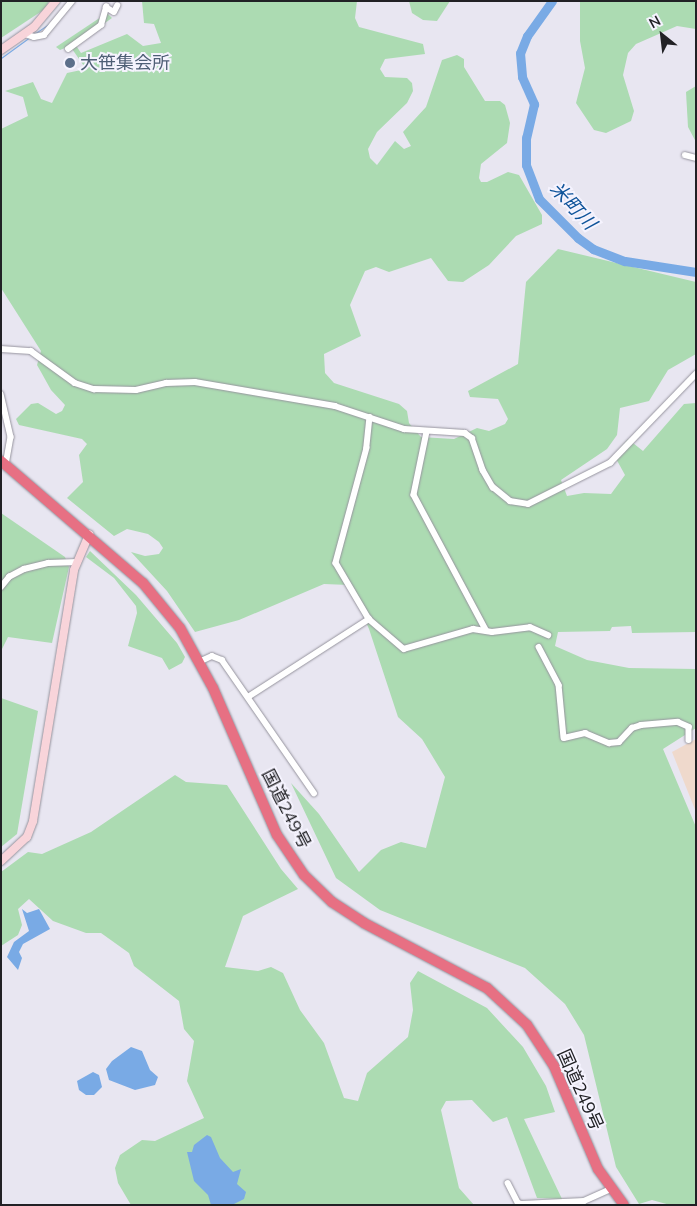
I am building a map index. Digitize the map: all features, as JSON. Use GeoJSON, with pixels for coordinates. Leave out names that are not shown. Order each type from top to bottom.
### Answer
{"type":"FeatureCollection","features":[{"type":"Feature","properties":{"kind":"highway","name":"国道249号"},"geometry":{"type":"LineString","coordinates":[[3,462],[89,534],[158,600],[199,662],[277,835],[304,875],[348,912],[479,982],[516,1013],[546,1052],[591,1156],[611,1189],[624,1205]]}},
{"type":"Feature","properties":{"kind":"street"},"geometry":{"type":"LineString","coordinates":[[2,49],[26,34],[46,16],[56,1]]}},
{"type":"Feature","properties":{"kind":"street"},"geometry":{"type":"LineString","coordinates":[[26,34],[34,37],[44,35],[72,1]]}},
{"type":"Feature","properties":{"kind":"street"},"geometry":{"type":"LineString","coordinates":[[68,49],[100,25],[106,8],[114,12],[117,6]]}},
{"type":"Feature","properties":{"kind":"street"},"geometry":{"type":"LineString","coordinates":[[685,155],[696,158]]}},
{"type":"Feature","properties":{"kind":"street"},"geometry":{"type":"LineString","coordinates":[[1,349],[31,351],[75,383],[94,389],[136,390],[166,383],[196,382],[334,406],[404,429],[465,433],[472,438],[483,470],[493,487],[510,501],[528,504],[610,463],[696,374]]}},
{"type":"Feature","properties":{"kind":"street"},"geometry":{"type":"LineString","coordinates":[[1,394],[11,437],[3,462]]}},
{"type":"Feature","properties":{"kind":"street"},"geometry":{"type":"LineString","coordinates":[[370,417],[367,448],[336,563],[369,620],[404,650],[453,632],[530,627],[548,635]]}},
{"type":"Feature","properties":{"kind":"street"},"geometry":{"type":"LineString","coordinates":[[427,432],[414,494],[486,630]]}},
{"type":"Feature","properties":{"kind":"street"},"geometry":{"type":"LineString","coordinates":[[1,862],[27,838],[32,820],[78,562],[89,534]]}},
{"type":"Feature","properties":{"kind":"street"},"geometry":{"type":"LineString","coordinates":[[1,587],[9,577],[24,569],[48,562],[78,562]]}},
{"type":"Feature","properties":{"kind":"street"},"geometry":{"type":"LineString","coordinates":[[248,697],[369,620]]}},
{"type":"Feature","properties":{"kind":"street"},"geometry":{"type":"LineString","coordinates":[[539,647],[559,685],[564,738],[585,733],[609,743],[619,742],[632,728],[641,725],[678,722],[689,727],[689,740]]}},
{"type":"Feature","properties":{"kind":"street"},"geometry":{"type":"LineString","coordinates":[[199,662],[212,656],[222,660],[314,793]]}},
{"type":"Feature","properties":{"kind":"street"},"geometry":{"type":"LineString","coordinates":[[508,1183],[518,1203],[522,1204],[584,1201],[611,1189]]}},
{"type":"Feature","properties":{"kind":"shaded area"},"geometry":{"type":"Polygon","coordinates":[[[696,739],[696,812],[672,752],[696,739]]]}},
{"type":"Feature","properties":{"kind":"green space"},"geometry":{"type":"Polygon","coordinates":[[[1,1],[49,1],[45,9],[1,38],[1,1]]]}},
{"type":"Feature","properties":{"kind":"green space"},"geometry":{"type":"Polygon","coordinates":[[[142,1],[357,1],[355,18],[359,27],[423,44],[425,54],[385,59],[380,69],[385,77],[407,78],[412,83],[413,91],[407,103],[377,132],[368,149],[370,158],[377,165],[395,141],[404,149],[411,146],[403,132],[426,107],[442,60],[457,55],[464,59],[464,67],[485,101],[500,101],[505,105],[510,123],[507,143],[481,164],[479,178],[481,182],[487,182],[508,172],[519,175],[542,215],[542,224],[516,236],[489,265],[463,282],[448,281],[431,258],[389,272],[376,267],[365,271],[350,305],[361,336],[324,354],[325,373],[334,383],[399,404],[407,411],[409,423],[421,437],[454,439],[477,428],[489,431],[505,424],[508,419],[498,399],[470,397],[468,391],[518,364],[526,282],[558,249],[696,282],[696,354],[668,370],[649,401],[620,408],[617,435],[607,449],[561,480],[567,496],[584,493],[611,494],[625,475],[614,455],[628,439],[643,451],[684,404],[696,403],[696,632],[632,633],[631,626],[612,627],[610,631],[558,632],[555,646],[587,660],[629,668],[696,669],[696,728],[663,749],[696,827],[696,1205],[670,1205],[652,1200],[639,1204],[616,1167],[584,1035],[565,1004],[525,968],[380,910],[336,878],[291,783],[319,814],[359,872],[381,850],[401,842],[426,848],[445,777],[422,739],[398,717],[369,629],[349,585],[324,584],[239,620],[195,632],[167,591],[131,552],[145,556],[159,554],[163,548],[159,542],[148,534],[127,529],[114,536],[67,498],[83,482],[79,455],[87,444],[82,439],[19,425],[16,419],[31,404],[38,403],[56,414],[62,411],[65,405],[51,390],[37,365],[41,351],[1,288],[1,129],[28,116],[23,97],[5,91],[33,82],[41,99],[52,103],[67,73],[86,69],[70,46],[60,50],[56,47],[107,13],[112,18],[75,44],[81,53],[127,34],[143,46],[161,43],[154,24],[144,23],[142,1]]]}},
{"type":"Feature","properties":{"kind":"green space"},"geometry":{"type":"Polygon","coordinates":[[[409,1],[450,1],[437,21],[423,20],[412,13],[409,1]]]}},
{"type":"Feature","properties":{"kind":"green space"},"geometry":{"type":"Polygon","coordinates":[[[580,1],[696,1],[696,29],[677,26],[636,44],[628,53],[623,75],[634,111],[631,121],[606,133],[594,130],[576,103],[585,68],[580,41],[580,1]]]}},
{"type":"Feature","properties":{"kind":"green space"},"geometry":{"type":"Polygon","coordinates":[[[696,86],[696,142],[688,127],[686,92],[696,86]]]}},
{"type":"Feature","properties":{"kind":"green space"},"geometry":{"type":"Polygon","coordinates":[[[1,513],[65,557],[69,567],[52,643],[8,637],[1,651],[1,513]]]}},
{"type":"Feature","properties":{"kind":"green space"},"geometry":{"type":"Polygon","coordinates":[[[90,551],[136,595],[177,643],[185,657],[182,663],[169,670],[162,658],[128,646],[137,613],[136,606],[114,578],[86,557],[90,551]]]}},
{"type":"Feature","properties":{"kind":"green space"},"geometry":{"type":"Polygon","coordinates":[[[1,698],[38,711],[17,834],[1,847],[1,698]]]}},
{"type":"Feature","properties":{"kind":"green space"},"geometry":{"type":"Polygon","coordinates":[[[175,775],[186,782],[227,785],[281,869],[298,889],[243,916],[225,967],[258,971],[271,967],[283,973],[300,1010],[324,1043],[344,1098],[358,1101],[367,1073],[408,1037],[413,1010],[410,983],[418,971],[487,1008],[523,1047],[546,1086],[555,1112],[524,1119],[562,1199],[537,1198],[507,1117],[493,1122],[472,1100],[446,1101],[441,1110],[459,1188],[474,1205],[131,1205],[118,1183],[115,1168],[120,1155],[142,1140],[155,1141],[204,1118],[187,1081],[194,1041],[184,1029],[179,1001],[134,966],[129,953],[101,933],[86,933],[53,921],[29,899],[18,909],[22,925],[18,935],[1,946],[1,872],[28,852],[42,854],[91,832],[175,775]]]}},
{"type":"Feature","properties":{"kind":"water"},"geometry":{"type":"Polygon","coordinates":[[[22,909],[27,913],[39,909],[50,929],[23,944],[19,952],[22,958],[18,970],[7,957],[14,942],[29,931],[22,909]]]}},
{"type":"Feature","properties":{"kind":"water"},"geometry":{"type":"Polygon","coordinates":[[[131,1047],[142,1051],[150,1070],[158,1077],[155,1085],[135,1090],[109,1080],[106,1069],[112,1061],[131,1047]]]}},
{"type":"Feature","properties":{"kind":"water"},"geometry":{"type":"Polygon","coordinates":[[[93,1072],[99,1075],[102,1087],[94,1095],[86,1095],[79,1090],[77,1081],[93,1072]]]}},
{"type":"Feature","properties":{"kind":"water"},"geometry":{"type":"Polygon","coordinates":[[[207,1135],[211,1137],[220,1158],[233,1172],[241,1169],[237,1184],[246,1192],[244,1199],[232,1205],[211,1205],[208,1195],[194,1181],[187,1152],[192,1152],[194,1145],[207,1135]]]}},
{"type":"Feature","properties":{"kind":"waterway","name":"米町川"},"geometry":{"type":"LineString","coordinates":[[552,1],[527,36],[520,53],[522,77],[534,104],[526,138],[526,165],[539,199],[578,238],[593,249],[625,261],[696,272]]}},
{"type":"Feature","properties":{"kind":"waterway"},"geometry":{"type":"LineString","coordinates":[[34,34],[49,24]]}},
{"type":"Feature","properties":{"kind":"waterway"},"geometry":{"type":"LineString","coordinates":[[1,58],[29,38]]}},
{"type":"Feature","properties":{"kind":"place","name":"大笹集会所"},"geometry":{"type":"Point","coordinates":[70,63]}}]}
